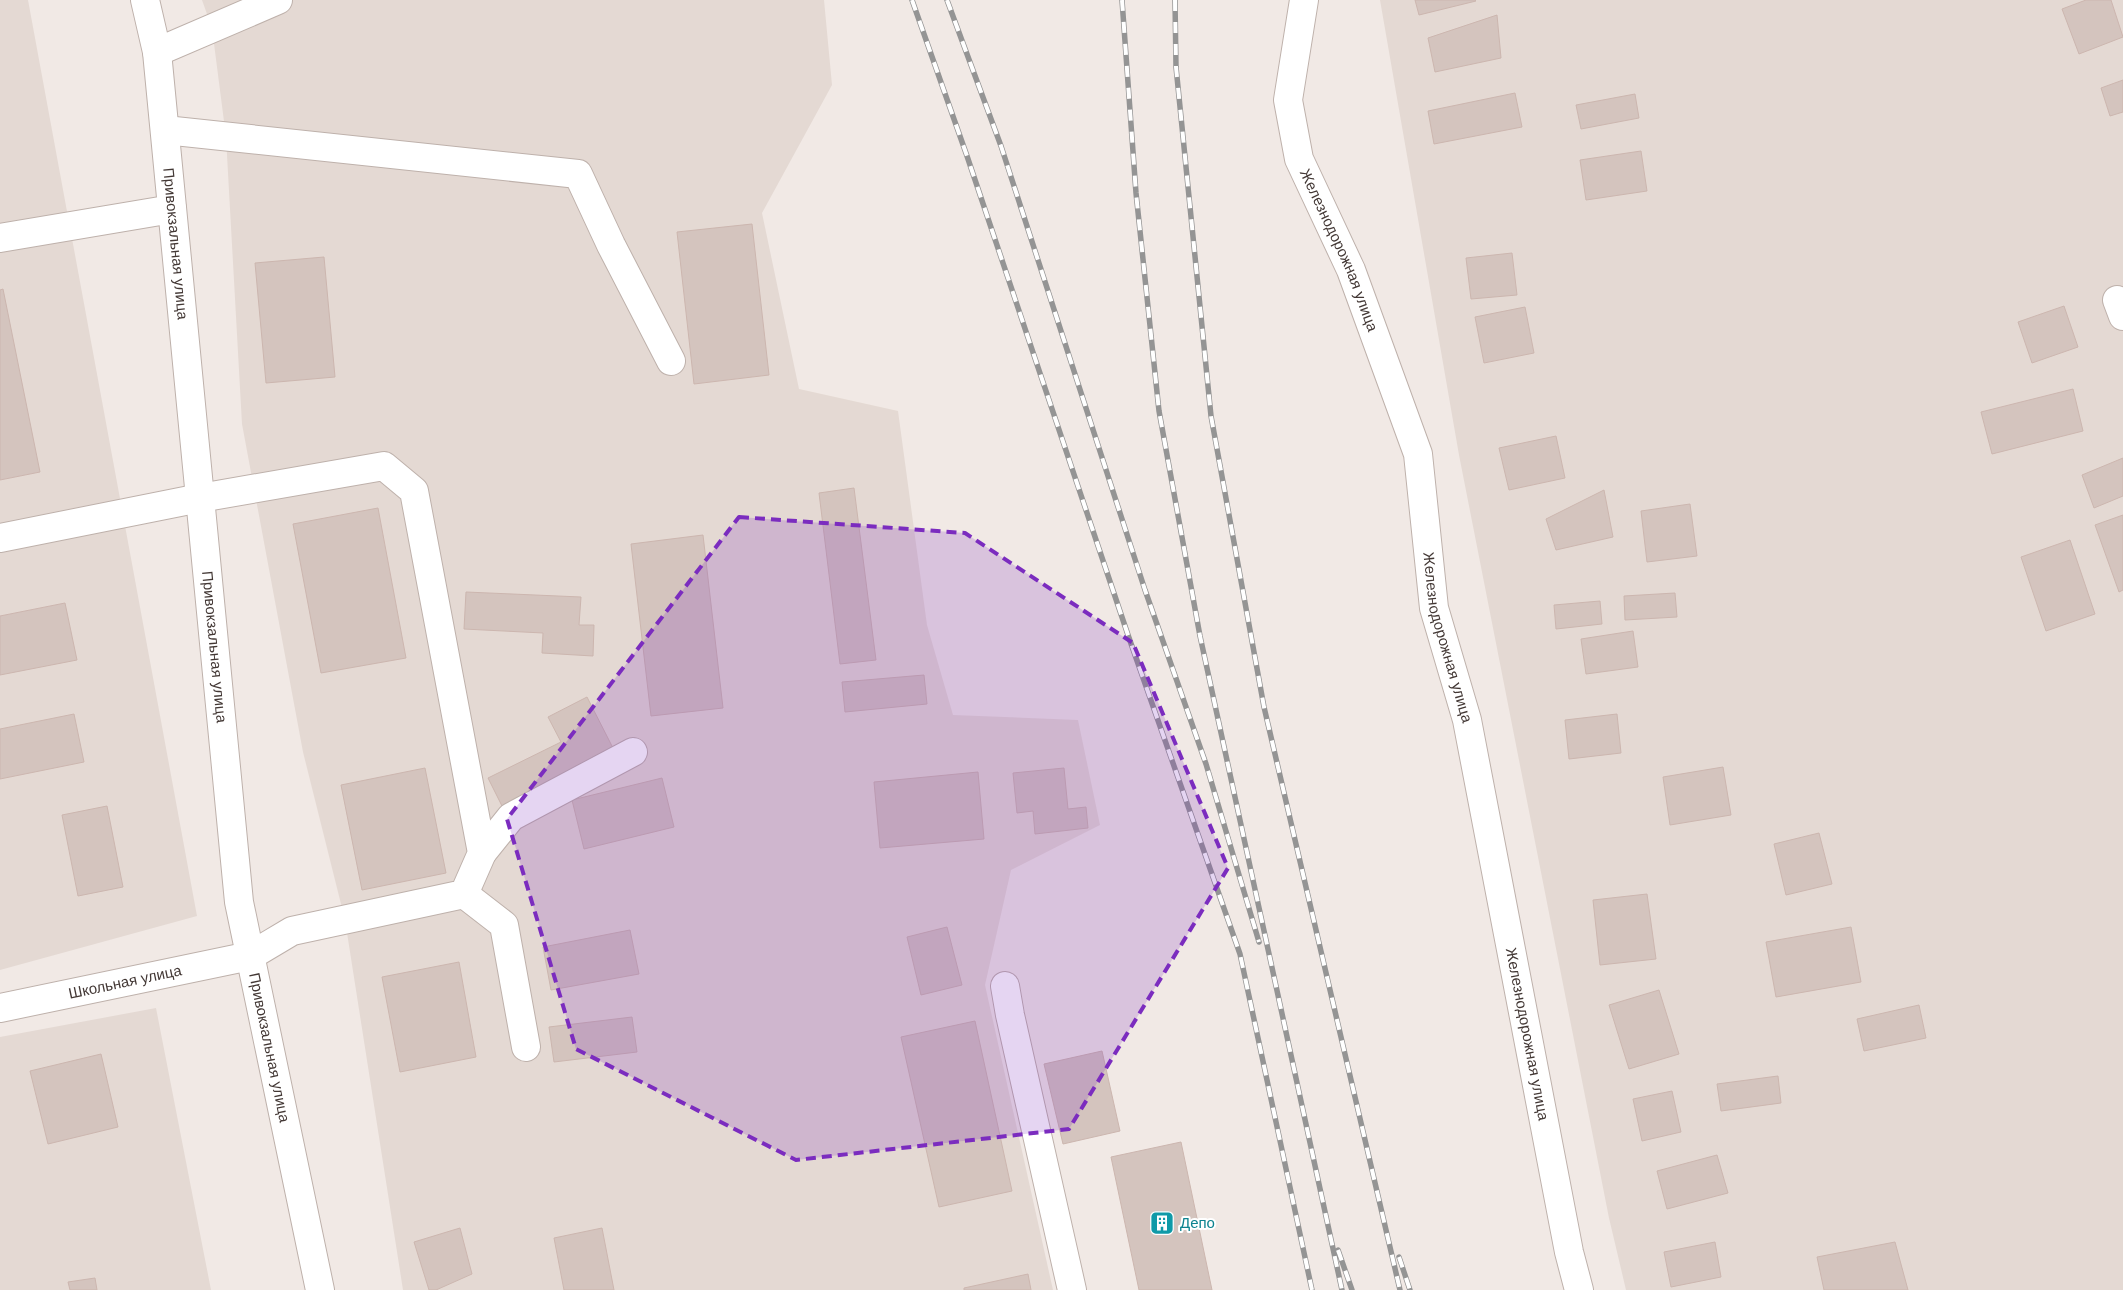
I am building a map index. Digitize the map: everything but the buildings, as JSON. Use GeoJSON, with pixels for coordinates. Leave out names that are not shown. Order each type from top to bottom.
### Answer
{"type":"FeatureCollection","features":[{"type":"Feature","properties":{"kind":"street","name":"Привокзальная улица"},"geometry":{"type":"LineString","coordinates":[[145,0],[158,52],[239,902],[320,1290]]}},
{"type":"Feature","properties":{"kind":"street"},"geometry":{"type":"LineString","coordinates":[[158,52],[278,0]]}},
{"type":"Feature","properties":{"kind":"street","name":"Железнодорожная улица"},"geometry":{"type":"LineString","coordinates":[[1304,0],[1288,100],[1299,159],[1351,270],[1418,454],[1434,608],[1466,720],[1569,1252],[1579,1290]]}},
{"type":"Feature","properties":{"kind":"street"},"geometry":{"type":"LineString","coordinates":[[165,130],[578,174],[611,245],[671,361]]}},
{"type":"Feature","properties":{"kind":"street"},"geometry":{"type":"LineString","coordinates":[[0,238],[172,209]]}},
{"type":"Feature","properties":{"kind":"street"},"geometry":{"type":"LineString","coordinates":[[0,538],[200,498],[384,466],[414,491],[482,853]]}},
{"type":"Feature","properties":{"kind":"street"},"geometry":{"type":"LineString","coordinates":[[526,1047],[504,925],[464,894],[482,853],[511,817],[633,752]]}},
{"type":"Feature","properties":{"kind":"street","name":"Школьная улица"},"geometry":{"type":"LineString","coordinates":[[0,1008],[250,956],[292,931],[464,894]]}},
{"type":"Feature","properties":{"kind":"street"},"geometry":{"type":"LineString","coordinates":[[1006,986],[1010,1015],[1072,1290]]}},
{"type":"Feature","properties":{"kind":"highlighted area"},"geometry":{"type":"Polygon","coordinates":[[[739,517],[965,533],[1133,643],[1228,868],[1069,1129],[796,1160],[576,1049],[507,819],[739,517]]]}},
{"type":"Feature","properties":{"kind":"shaded area"},"geometry":{"type":"Polygon","coordinates":[[[0,0],[28,0],[197,916],[0,970],[0,0]]]}},
{"type":"Feature","properties":{"kind":"shaded area"},"geometry":{"type":"Polygon","coordinates":[[[202,0],[824,0],[832,85],[762,213],[799,389],[898,411],[927,625],[953,715],[1078,720],[1100,825],[1011,870],[985,985],[1053,1290],[403,1290],[345,920],[303,752],[242,424],[226,137],[212,28],[202,0]]]}},
{"type":"Feature","properties":{"kind":"shaded area"},"geometry":{"type":"Polygon","coordinates":[[[1380,0],[2123,0],[2123,1290],[1626,1290],[1609,1218],[1459,455],[1380,0]]]}},
{"type":"Feature","properties":{"kind":"shaded area"},"geometry":{"type":"Polygon","coordinates":[[[156,1008],[211,1290],[0,1290],[0,1037],[156,1008]]]}},
{"type":"Feature","properties":{"kind":"railway"},"geometry":{"type":"LineString","coordinates":[[912,0],[967,156],[1128,635],[1240,954],[1312,1290]]}},
{"type":"Feature","properties":{"kind":"railway"},"geometry":{"type":"LineString","coordinates":[[947,0],[1001,146],[1145,590],[1206,764],[1259,942]]}},
{"type":"Feature","properties":{"kind":"railway"},"geometry":{"type":"LineString","coordinates":[[1122,0],[1136,193],[1159,411],[1200,636],[1342,1290]]}},
{"type":"Feature","properties":{"kind":"railway"},"geometry":{"type":"LineString","coordinates":[[1175,0],[1176,67],[1211,416],[1264,707],[1400,1290]]}},
{"type":"Feature","properties":{"kind":"railway"},"geometry":{"type":"LineString","coordinates":[[1338,1250],[1352,1290]]}},
{"type":"Feature","properties":{"kind":"railway"},"geometry":{"type":"LineString","coordinates":[[1399,1257],[1410,1290]]}},
{"type":"Feature","properties":{"kind":"place","name":"Депо"},"geometry":{"type":"Point","coordinates":[1162,1223]}}]}
